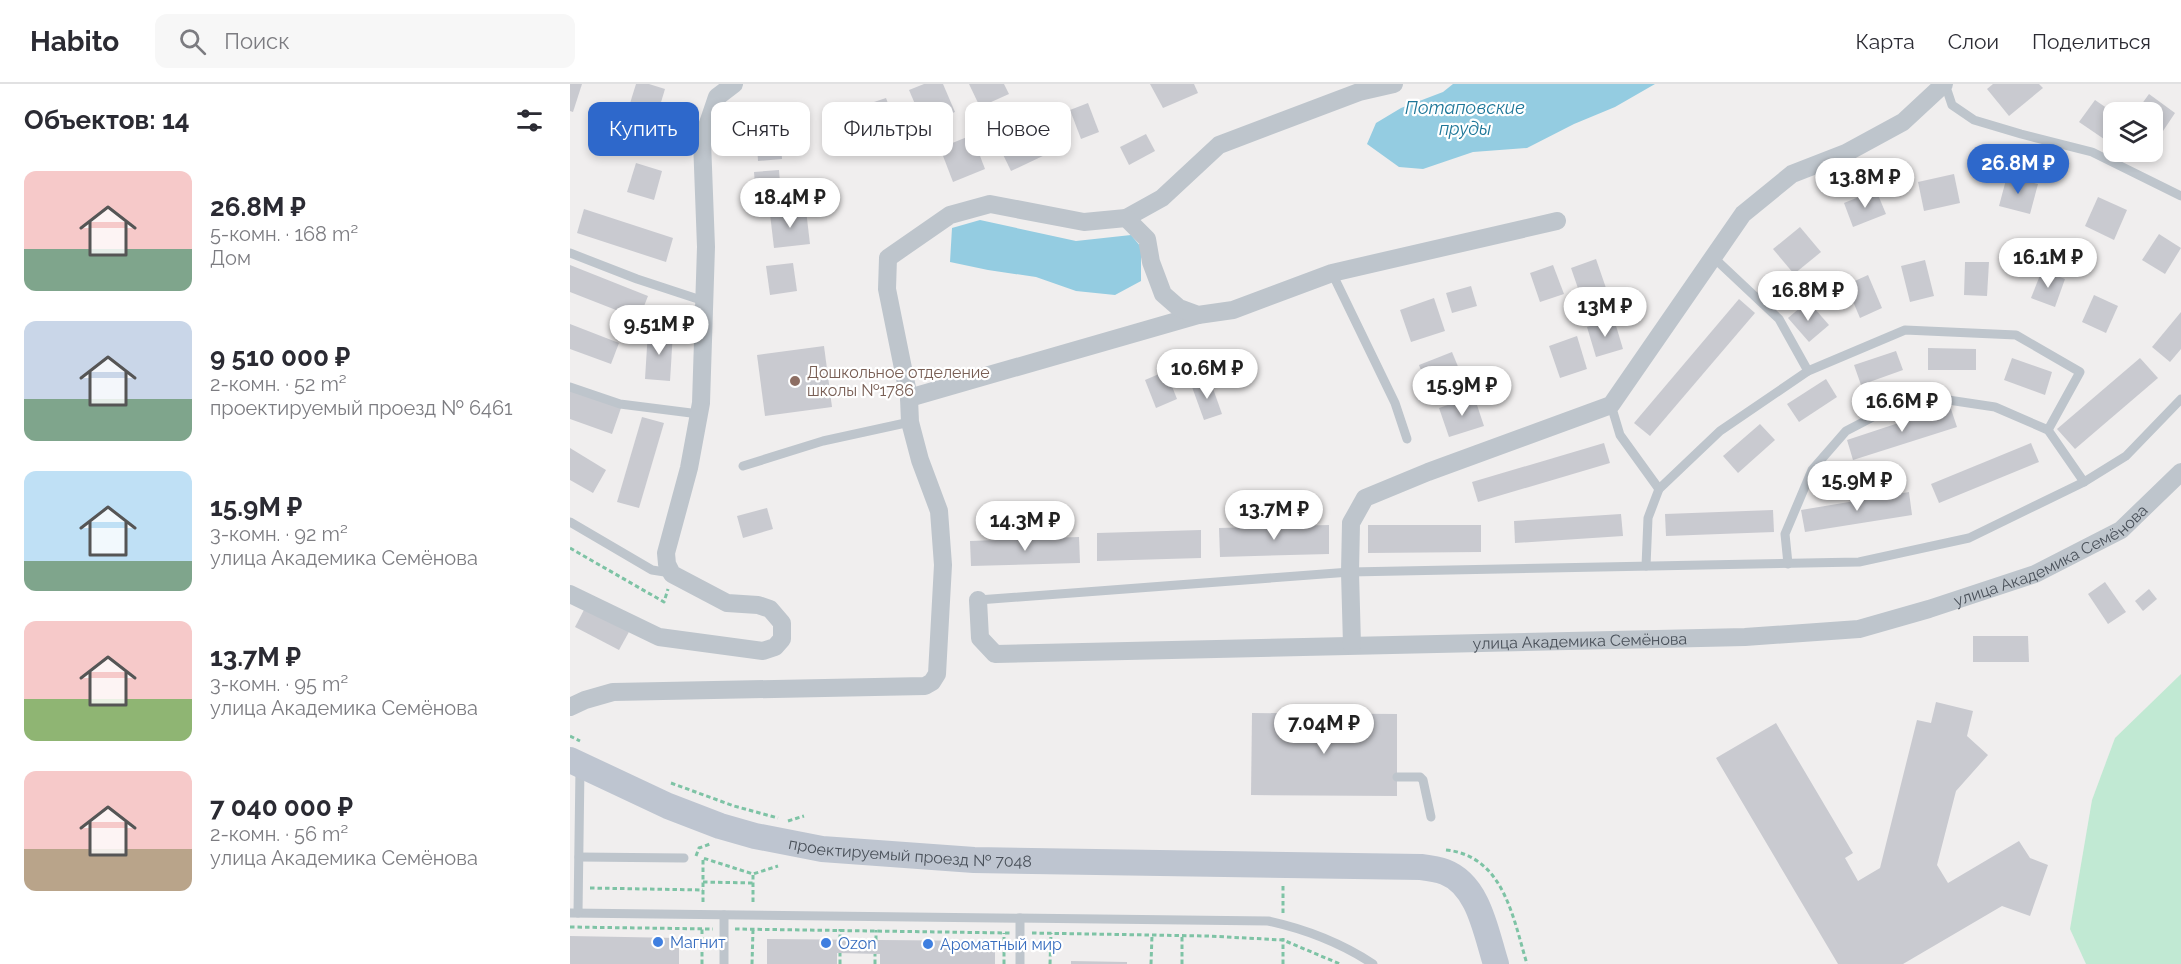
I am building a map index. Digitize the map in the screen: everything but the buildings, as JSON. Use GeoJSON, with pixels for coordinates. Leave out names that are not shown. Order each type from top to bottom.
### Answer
{"type":"FeatureCollection","features":[{"type":"Feature","properties":{"kind":"main road","name":"проектируемый проезд № 7048"},"geometry":{"type":"LineString","coordinates":[[577,755],[668,806],[720,826],[755,836],[822,849],[974,860],[1421,867],[1445,872],[1463,884],[1474,901],[1496,964]]}},
{"type":"Feature","properties":{"kind":"street"},"geometry":{"type":"LineString","coordinates":[[570,594],[659,637],[763,651],[775,647],[782,639],[782,623],[770,609],[758,605],[727,603],[670,569],[666,553],[689,468],[699,414],[706,247],[702,141],[717,97],[734,84]]}},
{"type":"Feature","properties":{"kind":"street"},"geometry":{"type":"LineString","coordinates":[[570,707],[613,692],[925,686],[932,682],[937,674],[943,565],[939,511],[920,460],[910,422],[909,398],[886,289],[888,258],[950,215],[990,204],[1084,222],[1126,218],[1162,198],[1219,145],[1359,92],[1394,84]]}},
{"type":"Feature","properties":{"kind":"street"},"geometry":{"type":"LineString","coordinates":[[1352,645],[1351,523],[1365,498],[1428,472],[1611,405],[1743,214],[1792,174],[1846,153],[1903,122],[1945,84]]}},
{"type":"Feature","properties":{"kind":"street"},"geometry":{"type":"LineString","coordinates":[[1126,218],[1147,239],[1151,262],[1163,294],[1179,308],[1198,315]]}},
{"type":"Feature","properties":{"kind":"street"},"geometry":{"type":"LineString","coordinates":[[909,398],[1198,315],[1233,310],[1332,273],[1557,221]]}},
{"type":"Feature","properties":{"kind":"street","name":"улица Академика Семёнова"},"geometry":{"type":"LineString","coordinates":[[978,600],[980,638],[995,654],[1746,637],[1859,629],[2035,574],[2121,530],[2181,472]]}},
{"type":"Feature","properties":{"kind":"lane"},"geometry":{"type":"LineString","coordinates":[[1945,84],[1952,105],[1974,120],[2092,152],[2181,196]]}},
{"type":"Feature","properties":{"kind":"lane"},"geometry":{"type":"LineString","coordinates":[[570,253],[637,279],[704,301]]}},
{"type":"Feature","properties":{"kind":"lane"},"geometry":{"type":"LineString","coordinates":[[1713,257],[1779,319],[1808,371]]}},
{"type":"Feature","properties":{"kind":"lane"},"geometry":{"type":"LineString","coordinates":[[1332,273],[1395,403],[1407,439]]}},
{"type":"Feature","properties":{"kind":"lane"},"geometry":{"type":"LineString","coordinates":[[1646,566],[1648,518],[1659,489],[1720,431],[1808,371],[1905,330],[2016,335],[2080,372],[2048,430]]}},
{"type":"Feature","properties":{"kind":"lane"},"geometry":{"type":"LineString","coordinates":[[570,387],[620,404],[699,414]]}},
{"type":"Feature","properties":{"kind":"lane"},"geometry":{"type":"LineString","coordinates":[[1788,564],[1785,534],[1812,470],[1846,431],[1915,395],[1995,407],[2048,430],[2084,482]]}},
{"type":"Feature","properties":{"kind":"lane"},"geometry":{"type":"LineString","coordinates":[[978,600],[1350,572],[1859,562],[1969,538],[2084,482],[2126,456],[2181,399]]}},
{"type":"Feature","properties":{"kind":"lane"},"geometry":{"type":"LineString","coordinates":[[1611,405],[1620,435],[1659,489]]}},
{"type":"Feature","properties":{"kind":"lane"},"geometry":{"type":"LineString","coordinates":[[743,466],[823,441],[910,422]]}},
{"type":"Feature","properties":{"kind":"lane"},"geometry":{"type":"LineString","coordinates":[[570,522],[652,570],[670,569]]}},
{"type":"Feature","properties":{"kind":"lane"},"geometry":{"type":"LineString","coordinates":[[577,755],[579,856],[578,888],[574,913],[1268,921],[1310,932],[1338,944],[1373,964]]}},
{"type":"Feature","properties":{"kind":"lane"},"geometry":{"type":"LineString","coordinates":[[1397,777],[1420,777],[1423,780],[1431,817]]}},
{"type":"Feature","properties":{"kind":"lane"},"geometry":{"type":"LineString","coordinates":[[579,856],[684,858]]}},
{"type":"Feature","properties":{"kind":"lane"},"geometry":{"type":"LineString","coordinates":[[724,915],[724,964]]}},
{"type":"Feature","properties":{"kind":"lane"},"geometry":{"type":"LineString","coordinates":[[1020,918],[1020,964]]}},
{"type":"Feature","properties":{"kind":"path"},"geometry":{"type":"LineString","coordinates":[[570,548],[664,602],[670,569]]}},
{"type":"Feature","properties":{"kind":"path"},"geometry":{"type":"LineString","coordinates":[[570,736],[577,755]]}},
{"type":"Feature","properties":{"kind":"path"},"geometry":{"type":"LineString","coordinates":[[665,781],[734,806],[796,822]]}},
{"type":"Feature","properties":{"kind":"path"},"geometry":{"type":"LineString","coordinates":[[1440,849],[1454,850],[1470,856],[1487,867],[1508,901],[1527,964]]}},
{"type":"Feature","properties":{"kind":"path"},"geometry":{"type":"LineString","coordinates":[[702,964],[703,858],[753,874],[778,866]]}},
{"type":"Feature","properties":{"kind":"path"},"geometry":{"type":"LineString","coordinates":[[703,882],[753,883]]}},
{"type":"Feature","properties":{"kind":"path"},"geometry":{"type":"LineString","coordinates":[[578,888],[703,890]]}},
{"type":"Feature","properties":{"kind":"path"},"geometry":{"type":"LineString","coordinates":[[570,927],[1182,935],[1283,940],[1340,964]]}},
{"type":"Feature","properties":{"kind":"path"},"geometry":{"type":"LineString","coordinates":[[1004,933],[1004,964]]}},
{"type":"Feature","properties":{"kind":"path"},"geometry":{"type":"LineString","coordinates":[[1050,964],[1051,933]]}},
{"type":"Feature","properties":{"kind":"path"},"geometry":{"type":"LineString","coordinates":[[1151,964],[1152,935]]}},
{"type":"Feature","properties":{"kind":"path"},"geometry":{"type":"LineString","coordinates":[[1182,935],[1182,964]]}},
{"type":"Feature","properties":{"kind":"path"},"geometry":{"type":"LineString","coordinates":[[840,953],[840,964]]}},
{"type":"Feature","properties":{"kind":"path"},"geometry":{"type":"LineString","coordinates":[[875,954],[875,964]]}},
{"type":"Feature","properties":{"kind":"green space"},"geometry":{"type":"Polygon","coordinates":[[[2181,674],[2181,964],[2086,964],[2070,929],[2092,800],[2115,738],[2181,674]]]}},
{"type":"Feature","properties":{"kind":"water","name":"Потаповские пруды"},"geometry":{"type":"Polygon","coordinates":[[[1453,84],[1655,84],[1615,107],[1574,124],[1527,148],[1473,152],[1423,169],[1399,167],[1367,144],[1376,123],[1401,108],[1443,92],[1453,84]]]}},
{"type":"Feature","properties":{"kind":"water"},"geometry":{"type":"Polygon","coordinates":[[[980,220],[1076,241],[1131,235],[1141,247],[1141,281],[1115,295],[1076,291],[1036,277],[950,262],[952,228],[980,220]]]}},
{"type":"Feature","properties":{"kind":"place","name":"Дошкольное отделение школы №1786"},"geometry":{"type":"Point","coordinates":[795,381]}},
{"type":"Feature","properties":{"kind":"place","name":"Магнит"},"geometry":{"type":"Point","coordinates":[658,942]}},
{"type":"Feature","properties":{"kind":"place","name":"Ozon"},"geometry":{"type":"Point","coordinates":[826,943]}},
{"type":"Feature","properties":{"kind":"place","name":"Ароматный мир"},"geometry":{"type":"Point","coordinates":[928,944]}}]}
